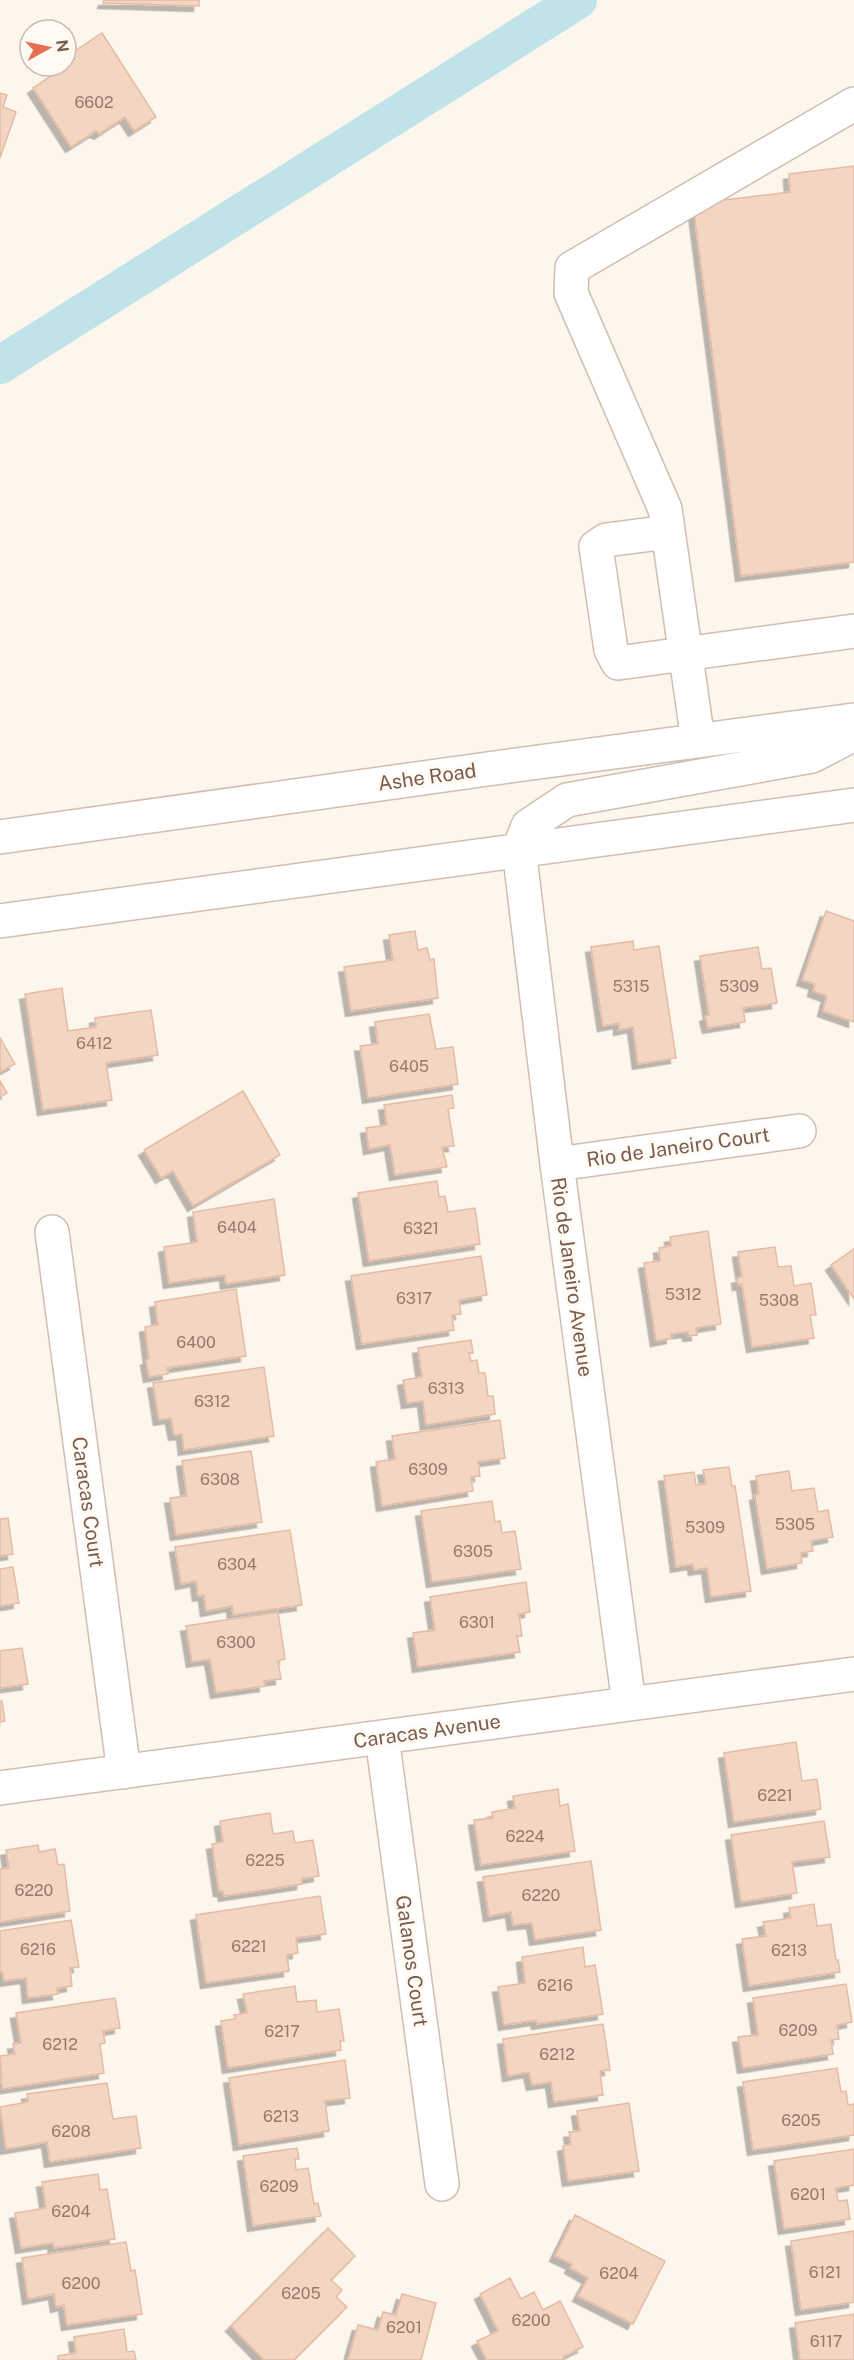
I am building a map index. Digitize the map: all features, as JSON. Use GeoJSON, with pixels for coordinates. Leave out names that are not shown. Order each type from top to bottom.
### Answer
{"type":"FeatureCollection","features":[{"type":"Feature","properties":{"kind":"street"},"geometry":{"type":"LineString","coordinates":[[698,741],[665,510],[571,293],[572,268],[854,104]]}},
{"type":"Feature","properties":{"kind":"street"},"geometry":{"type":"LineString","coordinates":[[668,532],[606,540],[596,547],[611,650],[618,663],[854,631]]}},
{"type":"Feature","properties":{"kind":"street","name":"Ashe Road"},"geometry":{"type":"LineString","coordinates":[[0,837],[854,720]]}},
{"type":"Feature","properties":{"kind":"street"},"geometry":{"type":"LineString","coordinates":[[519,849],[528,826],[567,800],[812,756],[854,734]]}},
{"type":"Feature","properties":{"kind":"street"},"geometry":{"type":"LineString","coordinates":[[0,921],[854,805]]}},
{"type":"Feature","properties":{"kind":"street","name":"Rio de Janeiro Avenue"},"geometry":{"type":"LineString","coordinates":[[519,849],[557,1164],[629,1704]]}},
{"type":"Feature","properties":{"kind":"street","name":"Rio de Janeiro Court"},"geometry":{"type":"LineString","coordinates":[[557,1164],[799,1131]]}},
{"type":"Feature","properties":{"kind":"street","name":"Caracas Court"},"geometry":{"type":"LineString","coordinates":[[52,1232],[124,1772]]}},
{"type":"Feature","properties":{"kind":"street","name":"Caracas Avenue"},"geometry":{"type":"LineString","coordinates":[[0,1788],[854,1674]]}},
{"type":"Feature","properties":{"kind":"street","name":"Galanos Court"},"geometry":{"type":"LineString","coordinates":[[382,1737],[442,2184]]}},
{"type":"Feature","properties":{"kind":"building"},"geometry":{"type":"Polygon","coordinates":[[[104,0],[199,0],[199,6],[103,3],[104,0]]]}},
{"type":"Feature","properties":{"kind":"building"},"geometry":{"type":"Polygon","coordinates":[[[102,33],[156,117],[134,131],[125,117],[99,134],[96,131],[71,147],[33,88],[48,78],[78,78],[78,49],[102,33]]]}},
{"type":"Feature","properties":{"kind":"building"},"geometry":{"type":"Polygon","coordinates":[[[0,93],[7,95],[3,107],[16,112],[0,158],[0,93]]]}},
{"type":"Feature","properties":{"kind":"building"},"geometry":{"type":"Polygon","coordinates":[[[854,166],[854,562],[741,576],[693,204],[790,192],[789,174],[854,166]]]}},
{"type":"Feature","properties":{"kind":"building"},"geometry":{"type":"Polygon","coordinates":[[[826,911],[854,921],[854,1022],[823,1011],[827,996],[813,991],[815,984],[802,980],[826,911]]]}},
{"type":"Feature","properties":{"kind":"building"},"geometry":{"type":"Polygon","coordinates":[[[415,931],[418,950],[427,948],[430,960],[434,959],[438,998],[351,1011],[344,967],[393,960],[389,935],[415,931]]]}},
{"type":"Feature","properties":{"kind":"building"},"geometry":{"type":"Polygon","coordinates":[[[633,941],[634,950],[659,946],[676,1058],[638,1064],[633,1027],[619,1030],[619,1023],[603,1026],[591,947],[633,941]]]}},
{"type":"Feature","properties":{"kind":"building"},"geometry":{"type":"Polygon","coordinates":[[[758,947],[762,969],[771,968],[777,1003],[743,1008],[745,1022],[708,1028],[705,1016],[709,1015],[700,956],[758,947]]]}},
{"type":"Feature","properties":{"kind":"building"},"geometry":{"type":"Polygon","coordinates":[[[62,988],[68,1031],[96,1027],[95,1018],[151,1010],[158,1055],[106,1063],[112,1100],[43,1110],[25,994],[62,988]]]}},
{"type":"Feature","properties":{"kind":"building"},"geometry":{"type":"Polygon","coordinates":[[[429,1014],[436,1049],[453,1047],[458,1084],[368,1098],[360,1046],[378,1044],[375,1022],[429,1014]]]}},
{"type":"Feature","properties":{"kind":"building"},"geometry":{"type":"Polygon","coordinates":[[[0,1038],[15,1064],[0,1072],[0,1038]]]}},
{"type":"Feature","properties":{"kind":"building"},"geometry":{"type":"Polygon","coordinates":[[[0,1081],[7,1093],[0,1097],[0,1081]]]}},
{"type":"Feature","properties":{"kind":"building"},"geometry":{"type":"Polygon","coordinates":[[[243,1091],[280,1155],[193,1206],[173,1171],[161,1178],[144,1150],[243,1091]]]}},
{"type":"Feature","properties":{"kind":"building"},"geometry":{"type":"Polygon","coordinates":[[[452,1095],[454,1108],[448,1109],[454,1146],[442,1147],[447,1167],[395,1175],[390,1145],[369,1149],[366,1128],[387,1125],[384,1105],[452,1095]]]}},
{"type":"Feature","properties":{"kind":"building"},"geometry":{"type":"Polygon","coordinates":[[[437,1181],[439,1197],[445,1196],[448,1212],[475,1208],[480,1244],[369,1261],[358,1193],[437,1181]]]}},
{"type":"Feature","properties":{"kind":"building"},"geometry":{"type":"Polygon","coordinates":[[[274,1199],[285,1275],[226,1284],[225,1275],[169,1283],[164,1247],[197,1242],[193,1212],[274,1199]]]}},
{"type":"Feature","properties":{"kind":"building"},"geometry":{"type":"Polygon","coordinates":[[[708,1231],[721,1324],[696,1328],[697,1335],[688,1336],[688,1332],[671,1334],[672,1338],[656,1341],[644,1263],[660,1261],[659,1248],[671,1246],[670,1237],[708,1231]]]}},
{"type":"Feature","properties":{"kind":"building"},"geometry":{"type":"Polygon","coordinates":[[[775,1247],[778,1267],[791,1266],[794,1286],[811,1283],[816,1315],[810,1315],[814,1338],[752,1347],[742,1284],[738,1285],[737,1278],[742,1277],[738,1252],[775,1247]]]}},
{"type":"Feature","properties":{"kind":"building"},"geometry":{"type":"Polygon","coordinates":[[[854,1249],[854,1299],[831,1265],[854,1249]]]}},
{"type":"Feature","properties":{"kind":"building"},"geometry":{"type":"Polygon","coordinates":[[[481,1256],[487,1295],[459,1300],[461,1314],[452,1315],[454,1330],[362,1344],[351,1276],[481,1256]]]}},
{"type":"Feature","properties":{"kind":"building"},"geometry":{"type":"Polygon","coordinates":[[[236,1289],[246,1356],[167,1368],[168,1374],[149,1377],[145,1327],[158,1325],[155,1302],[236,1289]]]}},
{"type":"Feature","properties":{"kind":"building"},"geometry":{"type":"Polygon","coordinates":[[[471,1340],[473,1353],[469,1353],[471,1361],[477,1360],[479,1373],[485,1373],[488,1396],[493,1396],[495,1414],[426,1425],[423,1401],[407,1403],[403,1380],[422,1377],[418,1348],[471,1340]]]}},
{"type":"Feature","properties":{"kind":"building"},"geometry":{"type":"Polygon","coordinates":[[[264,1367],[274,1436],[184,1450],[182,1434],[174,1435],[171,1418],[159,1420],[153,1383],[264,1367]]]}},
{"type":"Feature","properties":{"kind":"building"},"geometry":{"type":"Polygon","coordinates":[[[500,1420],[505,1458],[478,1462],[480,1476],[471,1477],[473,1491],[382,1506],[376,1462],[395,1459],[392,1436],[500,1420]]]}},
{"type":"Feature","properties":{"kind":"building"},"geometry":{"type":"Polygon","coordinates":[[[251,1451],[262,1522],[176,1535],[170,1498],[187,1496],[182,1461],[251,1451]]]}},
{"type":"Feature","properties":{"kind":"building"},"geometry":{"type":"Polygon","coordinates":[[[729,1467],[732,1486],[735,1486],[751,1591],[711,1597],[707,1568],[694,1570],[693,1564],[676,1567],[664,1476],[694,1472],[696,1485],[706,1484],[703,1470],[729,1467]]]}},
{"type":"Feature","properties":{"kind":"building"},"geometry":{"type":"Polygon","coordinates":[[[789,1471],[792,1491],[814,1488],[818,1512],[828,1510],[833,1537],[811,1541],[813,1551],[801,1553],[802,1563],[767,1569],[755,1495],[759,1494],[756,1476],[789,1471]]]}},
{"type":"Feature","properties":{"kind":"building"},"geometry":{"type":"Polygon","coordinates":[[[492,1501],[495,1522],[500,1521],[502,1533],[515,1531],[521,1569],[432,1582],[421,1511],[492,1501]]]}},
{"type":"Feature","properties":{"kind":"building"},"geometry":{"type":"Polygon","coordinates":[[[8,1518],[13,1554],[0,1556],[0,1519],[8,1518]]]}},
{"type":"Feature","properties":{"kind":"building"},"geometry":{"type":"Polygon","coordinates":[[[290,1530],[302,1605],[233,1615],[232,1606],[206,1611],[204,1595],[198,1596],[196,1581],[181,1584],[175,1547],[290,1530]]]}},
{"type":"Feature","properties":{"kind":"building"},"geometry":{"type":"Polygon","coordinates":[[[13,1567],[19,1603],[0,1606],[0,1569],[13,1567]]]}},
{"type":"Feature","properties":{"kind":"building"},"geometry":{"type":"Polygon","coordinates":[[[526,1582],[530,1612],[519,1614],[522,1636],[517,1636],[520,1652],[418,1667],[413,1633],[435,1630],[430,1597],[526,1582]]]}},
{"type":"Feature","properties":{"kind":"building"},"geometry":{"type":"Polygon","coordinates":[[[278,1612],[285,1659],[278,1661],[281,1679],[264,1681],[265,1686],[216,1693],[210,1659],[192,1662],[186,1626],[278,1612]]]}},
{"type":"Feature","properties":{"kind":"building"},"geometry":{"type":"Polygon","coordinates":[[[22,1648],[28,1684],[0,1688],[0,1651],[22,1648]]]}},
{"type":"Feature","properties":{"kind":"building"},"geometry":{"type":"Polygon","coordinates":[[[0,1701],[2,1701],[5,1721],[0,1722],[0,1701]]]}},
{"type":"Feature","properties":{"kind":"building"},"geometry":{"type":"Polygon","coordinates":[[[796,1742],[802,1781],[817,1779],[821,1809],[734,1822],[724,1753],[796,1742]]]}},
{"type":"Feature","properties":{"kind":"building"},"geometry":{"type":"Polygon","coordinates":[[[558,1789],[560,1806],[568,1804],[575,1851],[481,1865],[474,1820],[493,1818],[492,1812],[515,1808],[513,1796],[558,1789]]]}},
{"type":"Feature","properties":{"kind":"building"},"geometry":{"type":"Polygon","coordinates":[[[270,1813],[273,1834],[293,1831],[295,1843],[313,1840],[319,1876],[302,1879],[302,1884],[224,1896],[223,1891],[219,1891],[212,1844],[223,1842],[220,1821],[270,1813]]]}},
{"type":"Feature","properties":{"kind":"building"},"geometry":{"type":"Polygon","coordinates":[[[824,1821],[830,1857],[792,1862],[797,1893],[741,1902],[731,1835],[824,1821]]]}},
{"type":"Feature","properties":{"kind":"building"},"geometry":{"type":"Polygon","coordinates":[[[38,1845],[39,1852],[55,1849],[58,1865],[64,1864],[70,1911],[0,1922],[0,1869],[9,1868],[6,1850],[38,1845]]]}},
{"type":"Feature","properties":{"kind":"building"},"geometry":{"type":"Polygon","coordinates":[[[591,1861],[601,1930],[535,1940],[532,1923],[513,1925],[511,1912],[489,1916],[483,1877],[591,1861]]]}},
{"type":"Feature","properties":{"kind":"building"},"geometry":{"type":"Polygon","coordinates":[[[320,1896],[326,1934],[296,1938],[298,1953],[287,1955],[289,1971],[206,1983],[196,1915],[320,1896]]]}},
{"type":"Feature","properties":{"kind":"building"},"geometry":{"type":"Polygon","coordinates":[[[814,1904],[817,1926],[831,1924],[840,1972],[749,1986],[742,1939],[766,1936],[763,1922],[791,1918],[789,1908],[814,1904]]]}},
{"type":"Feature","properties":{"kind":"building"},"geometry":{"type":"Polygon","coordinates":[[[71,1920],[79,1967],[70,1968],[72,1986],[57,1988],[58,1994],[28,1998],[26,1978],[4,1981],[2,1971],[0,1972],[0,1931],[71,1920]]]}},
{"type":"Feature","properties":{"kind":"building"},"geometry":{"type":"Polygon","coordinates":[[[583,1947],[585,1967],[595,1965],[603,2014],[537,2024],[536,2020],[504,2025],[498,1987],[525,1983],[522,1957],[583,1947]]]}},
{"type":"Feature","properties":{"kind":"building"},"geometry":{"type":"Polygon","coordinates":[[[846,1984],[852,2022],[837,2025],[839,2039],[831,2040],[833,2054],[743,2068],[738,2037],[758,2035],[753,1998],[846,1984]]]}},
{"type":"Feature","properties":{"kind":"building"},"geometry":{"type":"Polygon","coordinates":[[[295,1986],[297,2002],[316,2000],[317,2012],[339,2009],[344,2041],[340,2041],[341,2050],[228,2068],[221,2021],[235,2019],[234,2015],[247,2013],[243,1994],[295,1986]]]}},
{"type":"Feature","properties":{"kind":"building"},"geometry":{"type":"Polygon","coordinates":[[[115,1998],[120,2028],[103,2031],[105,2043],[100,2044],[104,2073],[2,2089],[0,2056],[15,2054],[13,2044],[21,2043],[16,2013],[115,1998]]]}},
{"type":"Feature","properties":{"kind":"building"},"geometry":{"type":"Polygon","coordinates":[[[603,2024],[610,2070],[600,2071],[603,2095],[554,2102],[551,2082],[532,2085],[529,2072],[508,2076],[503,2039],[603,2024]]]}},
{"type":"Feature","properties":{"kind":"building"},"geometry":{"type":"Polygon","coordinates":[[[345,2060],[350,2098],[325,2101],[329,2131],[239,2145],[229,2078],[345,2060]]]}},
{"type":"Feature","properties":{"kind":"building"},"geometry":{"type":"Polygon","coordinates":[[[837,2068],[841,2092],[846,2091],[848,2105],[854,2104],[854,2135],[753,2150],[743,2082],[837,2068]]]}},
{"type":"Feature","properties":{"kind":"building"},"geometry":{"type":"Polygon","coordinates":[[[107,2083],[113,2119],[136,2116],[141,2148],[50,2162],[47,2142],[6,2149],[0,2107],[28,2102],[27,2094],[107,2083]]]}},
{"type":"Feature","properties":{"kind":"building"},"geometry":{"type":"Polygon","coordinates":[[[629,2103],[639,2171],[568,2181],[563,2146],[571,2144],[569,2132],[580,2131],[577,2111],[629,2103]]]}},
{"type":"Feature","properties":{"kind":"building"},"geometry":{"type":"Polygon","coordinates":[[[297,2148],[299,2159],[295,2159],[296,2170],[308,2168],[314,2204],[318,2203],[321,2216],[253,2226],[243,2156],[297,2148]]]}},
{"type":"Feature","properties":{"kind":"building"},"geometry":{"type":"Polygon","coordinates":[[[854,2149],[854,2185],[836,2188],[838,2201],[847,2200],[850,2219],[784,2229],[774,2161],[854,2149]]]}},
{"type":"Feature","properties":{"kind":"building"},"geometry":{"type":"Polygon","coordinates":[[[98,2174],[100,2190],[107,2189],[115,2239],[54,2248],[53,2243],[21,2248],[15,2213],[46,2208],[42,2182],[98,2174]]]}},
{"type":"Feature","properties":{"kind":"building"},"geometry":{"type":"Polygon","coordinates":[[[575,2215],[665,2261],[633,2324],[578,2296],[588,2278],[570,2268],[572,2264],[555,2256],[575,2215]]]}},
{"type":"Feature","properties":{"kind":"building"},"geometry":{"type":"Polygon","coordinates":[[[328,2228],[355,2256],[331,2280],[342,2290],[336,2297],[347,2307],[294,2360],[264,2360],[231,2326],[328,2228]]]}},
{"type":"Feature","properties":{"kind":"building"},"geometry":{"type":"Polygon","coordinates":[[[854,2231],[854,2302],[801,2310],[791,2241],[854,2231]]]}},
{"type":"Feature","properties":{"kind":"building"},"geometry":{"type":"Polygon","coordinates":[[[126,2242],[131,2271],[135,2270],[142,2314],[67,2325],[64,2305],[56,2307],[54,2294],[28,2299],[22,2258],[126,2242]]]}},
{"type":"Feature","properties":{"kind":"building"},"geometry":{"type":"Polygon","coordinates":[[[510,2278],[521,2299],[534,2292],[543,2310],[560,2301],[583,2347],[563,2357],[564,2360],[487,2360],[477,2341],[498,2331],[480,2294],[510,2278]]]}},
{"type":"Feature","properties":{"kind":"building"},"geometry":{"type":"Polygon","coordinates":[[[402,2294],[436,2303],[421,2360],[348,2360],[358,2325],[378,2330],[383,2312],[396,2315],[402,2294]]]}},
{"type":"Feature","properties":{"kind":"building"},"geometry":{"type":"Polygon","coordinates":[[[854,2314],[854,2360],[800,2360],[795,2323],[854,2314]]]}},
{"type":"Feature","properties":{"kind":"building"},"geometry":{"type":"Polygon","coordinates":[[[124,2329],[127,2352],[134,2351],[136,2360],[58,2360],[58,2356],[76,2353],[74,2337],[124,2329]]]}},
{"type":"Feature","properties":{"kind":"waterway"},"geometry":{"type":"LineString","coordinates":[[0,365],[578,0]]}}]}
